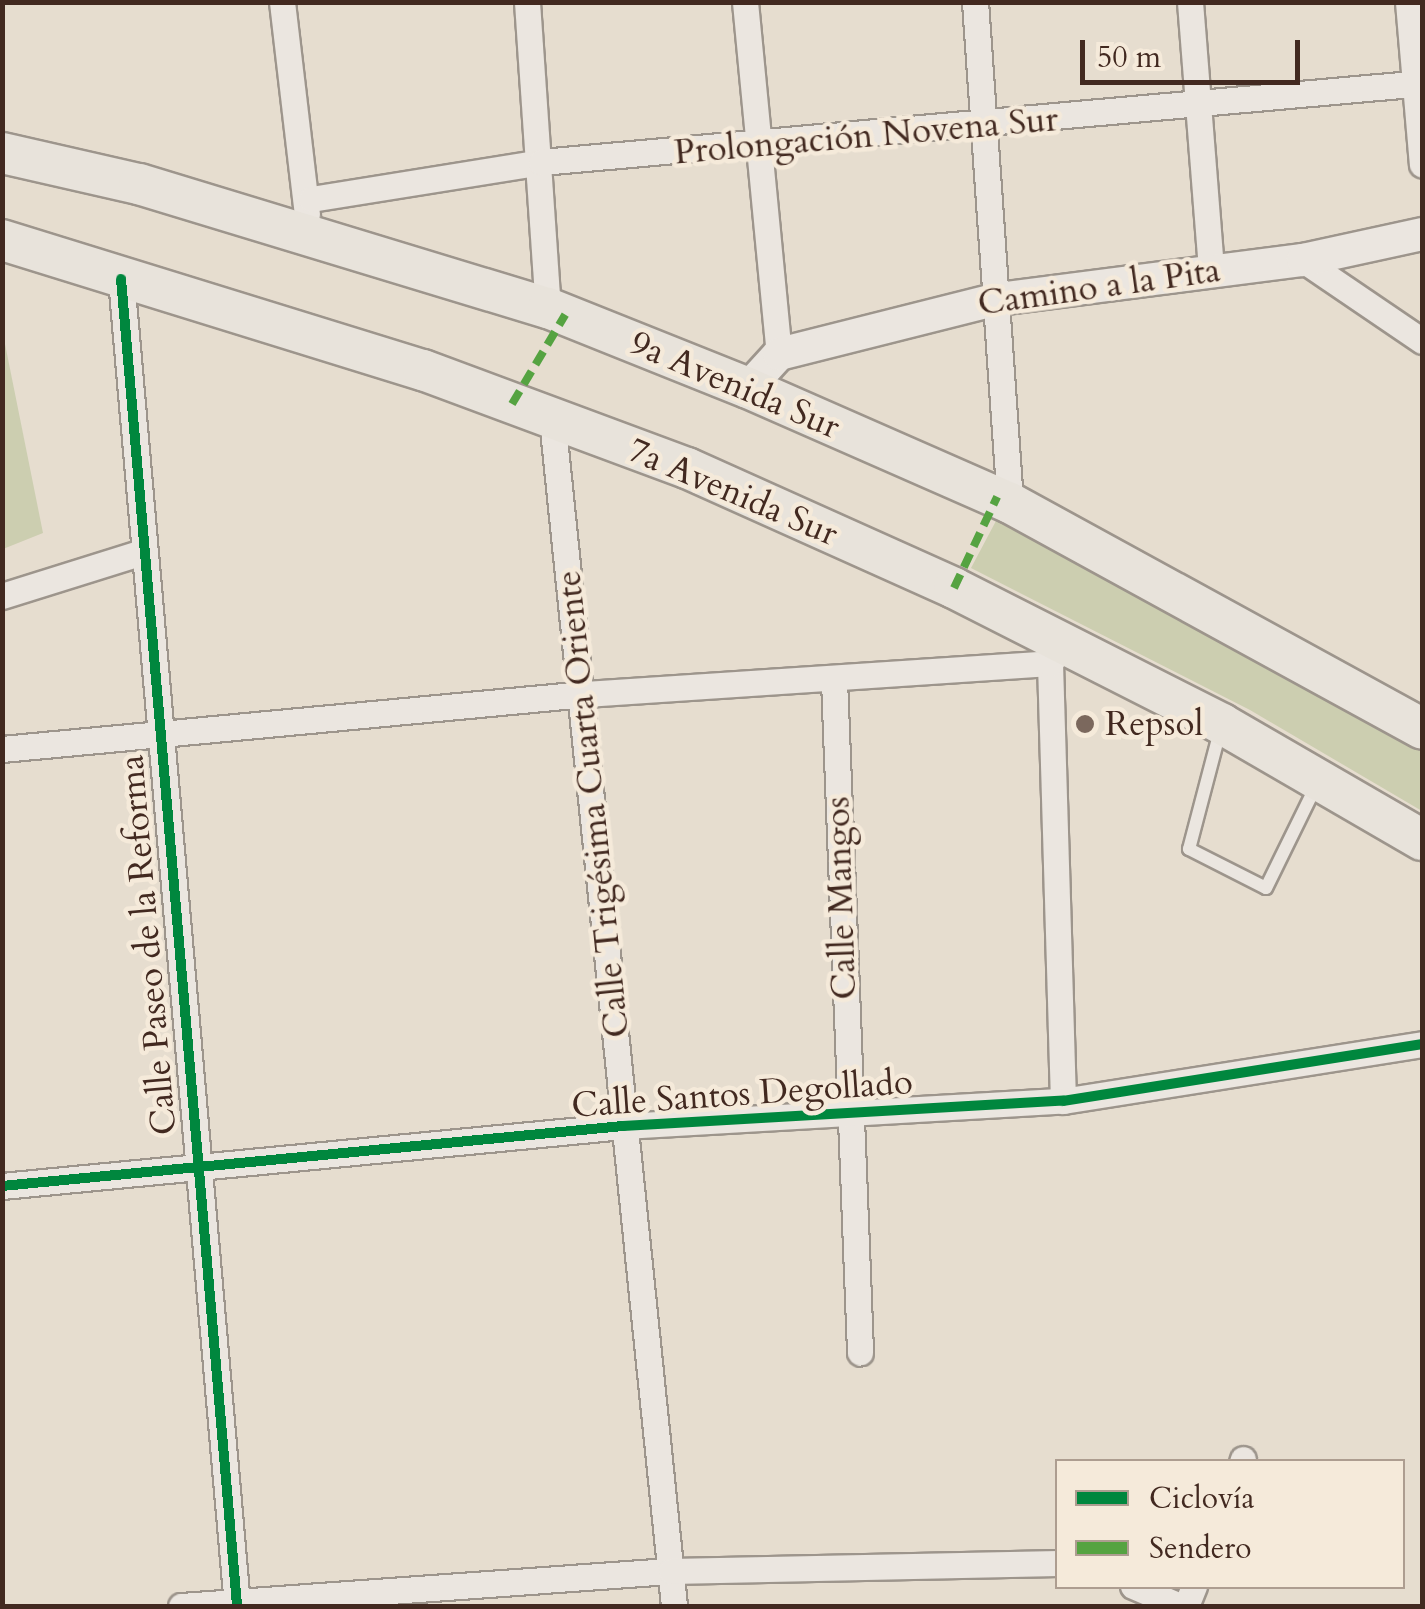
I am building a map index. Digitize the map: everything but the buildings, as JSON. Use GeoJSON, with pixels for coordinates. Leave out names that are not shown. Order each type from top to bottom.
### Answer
{"type":"FeatureCollection","features":[{"type":"Feature","properties":{"kind":"main road","name":"9a Avenida Sur"},"geometry":{"type":"LineString","coordinates":[[2,153],[306,216],[748,388],[1010,502],[1422,728]]}},
{"type":"Feature","properties":{"kind":"main road","name":"7a Avenida Sur"},"geometry":{"type":"LineString","coordinates":[[2,240],[552,420],[822,528],[1056,655],[1222,724],[1422,840]]}},
{"type":"Feature","properties":{"kind":"street"},"geometry":{"type":"LineString","coordinates":[[282,2],[306,216]]}},
{"type":"Feature","properties":{"kind":"street"},"geometry":{"type":"LineString","coordinates":[[527,2],[541,162],[548,308]]}},
{"type":"Feature","properties":{"kind":"street"},"geometry":{"type":"LineString","coordinates":[[744,2],[755,150],[779,354],[748,388]]}},
{"type":"Feature","properties":{"kind":"street"},"geometry":{"type":"LineString","coordinates":[[975,2],[1010,502]]}},
{"type":"Feature","properties":{"kind":"street"},"geometry":{"type":"LineString","coordinates":[[1190,2],[1211,270]]}},
{"type":"Feature","properties":{"kind":"street"},"geometry":{"type":"LineString","coordinates":[[1408,2],[1419,83],[1422,164]]}},
{"type":"Feature","properties":{"kind":"street","name":"Prolongación Novena Sur"},"geometry":{"type":"LineString","coordinates":[[306,216],[541,162],[755,150],[1419,83]]}},
{"type":"Feature","properties":{"kind":"street","name":"Camino a la Pita"},"geometry":{"type":"LineString","coordinates":[[779,354],[998,299],[1303,260],[1422,234]]}},
{"type":"Feature","properties":{"kind":"street"},"geometry":{"type":"LineString","coordinates":[[1303,260],[1422,342]]}},
{"type":"Feature","properties":{"kind":"street","name":"Calle Paseo de la Reforma"},"geometry":{"type":"LineString","coordinates":[[122,279],[139,553],[237,1604]]}},
{"type":"Feature","properties":{"kind":"street","name":"Calle Trigésima Cuarta Oriente"},"geometry":{"type":"LineString","coordinates":[[552,420],[585,694],[624,1126],[674,1606]]}},
{"type":"Feature","properties":{"kind":"street"},"geometry":{"type":"LineString","coordinates":[[2,596],[139,553]]}},
{"type":"Feature","properties":{"kind":"street"},"geometry":{"type":"LineString","coordinates":[[2,749],[158,739],[585,694],[834,680],[1056,655],[1063,1101]]}},
{"type":"Feature","properties":{"kind":"street","name":"Calle Mangos"},"geometry":{"type":"LineString","coordinates":[[834,680],[860,1352]]}},
{"type":"Feature","properties":{"kind":"street","name":"Calle Santos Degollado"},"geometry":{"type":"LineString","coordinates":[[2,1186],[196,1171],[624,1126],[1063,1101],[1422,1044]]}},
{"type":"Feature","properties":{"kind":"street"},"geometry":{"type":"LineString","coordinates":[[181,1606],[671,1571],[1055,1563]]}},
{"type":"Feature","properties":{"kind":"street"},"geometry":{"type":"LineString","coordinates":[[1140,1589],[1183,1606]]}},
{"type":"Feature","properties":{"kind":"lane"},"geometry":{"type":"LineString","coordinates":[[1222,724],[1189,849],[1266,888],[1320,780]]}},
{"type":"Feature","properties":{"kind":"green space"},"geometry":{"type":"Polygon","coordinates":[[[2,334],[43,533],[3,549],[2,334]]]}},
{"type":"Feature","properties":{"kind":"green space"},"geometry":{"type":"Polygon","coordinates":[[[997,519],[1273,659],[1422,747],[1422,811],[1250,710],[971,568],[997,519]]]}},
{"type":"Feature","properties":{"kind":"marked path"},"geometry":{"type":"LineString","coordinates":[[512,404],[565,315]]}},
{"type":"Feature","properties":{"kind":"marked path"},"geometry":{"type":"LineString","coordinates":[[954,588],[997,497]]}},
{"type":"Feature","properties":{"kind":"cycle path"},"geometry":{"type":"LineString","coordinates":[[121,279],[237,1606]]}},
{"type":"Feature","properties":{"kind":"cycle path"},"geometry":{"type":"LineString","coordinates":[[2,1186],[623,1126],[1063,1101],[1422,1044]]}},
{"type":"Feature","properties":{"kind":"place","name":"Repsol"},"geometry":{"type":"Point","coordinates":[1085,724]}}]}
